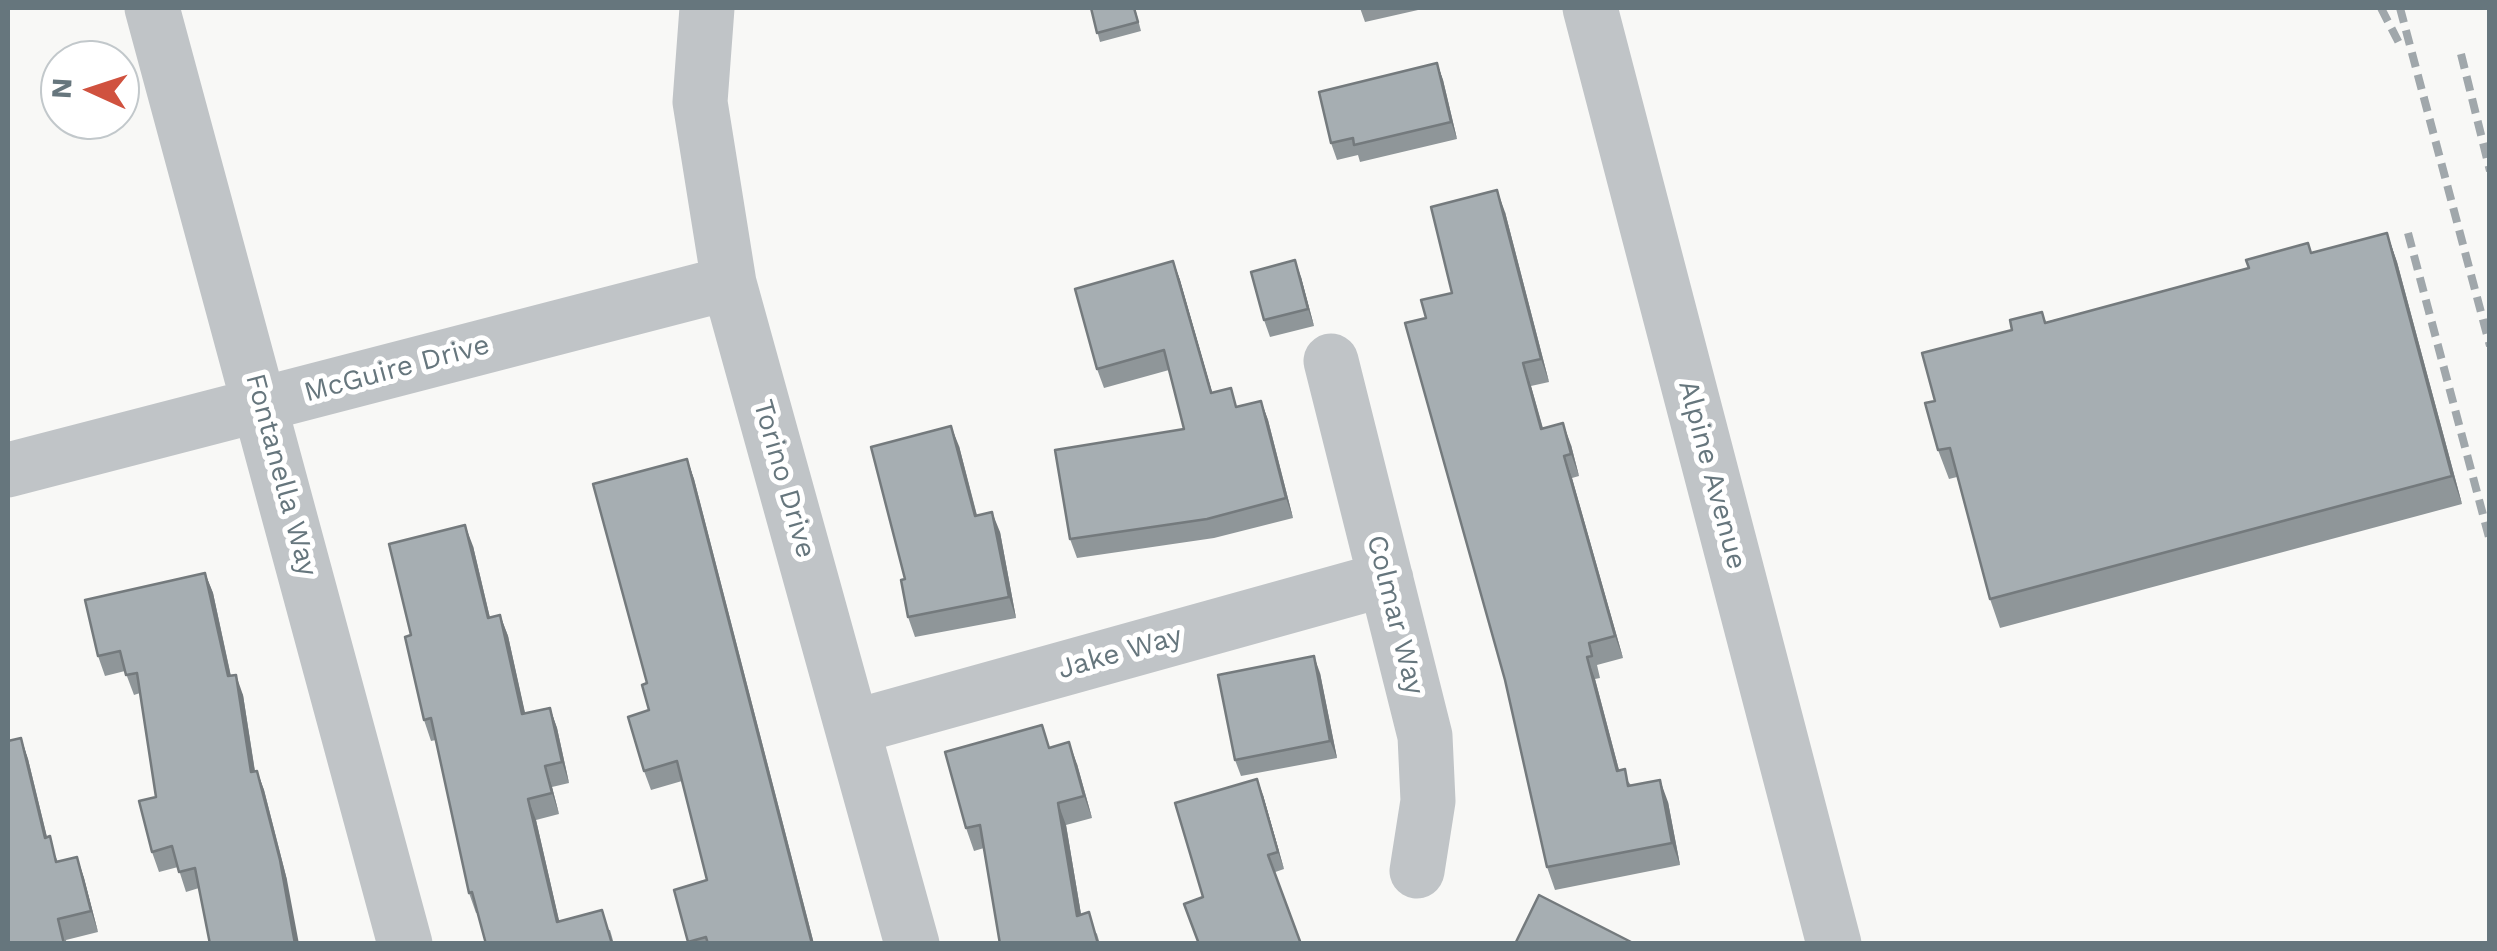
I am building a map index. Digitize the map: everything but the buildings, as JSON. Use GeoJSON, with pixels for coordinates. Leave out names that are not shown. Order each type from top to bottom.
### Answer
{"type":"FeatureCollection","features":[{"type":"Feature","properties":{"kind":"street","name":"Fontanella Way"},"geometry":{"type":"LineString","coordinates":[[152,8],[405,944]]}},
{"type":"Feature","properties":{"kind":"street","name":"Torino Drive"},"geometry":{"type":"LineString","coordinates":[[707,8],[700,102],[729,282],[912,944]]}},
{"type":"Feature","properties":{"kind":"street","name":"Alpine Avenue"},"geometry":{"type":"LineString","coordinates":[[1590,8],[1834,944]]}},
{"type":"Feature","properties":{"kind":"street","name":"McGuire Drive"},"geometry":{"type":"LineString","coordinates":[[8,470],[729,282]]}},
{"type":"Feature","properties":{"kind":"street","name":"Colmar Way"},"geometry":{"type":"LineString","coordinates":[[1330,361],[1425,736],[1428,800],[1417,872]]}},
{"type":"Feature","properties":{"kind":"street","name":"Jake Way"},"geometry":{"type":"LineString","coordinates":[[854,728],[1386,578]]}},
{"type":"Feature","properties":{"kind":"railway"},"geometry":{"type":"LineString","coordinates":[[2381,8],[2399,43]]}},
{"type":"Feature","properties":{"kind":"railway"},"geometry":{"type":"LineString","coordinates":[[2400,8],[2490,346]]}},
{"type":"Feature","properties":{"kind":"railway"},"geometry":{"type":"LineString","coordinates":[[2461,54],[2490,171]]}},
{"type":"Feature","properties":{"kind":"railway"},"geometry":{"type":"LineString","coordinates":[[2408,233],[2490,541]]}}]}
